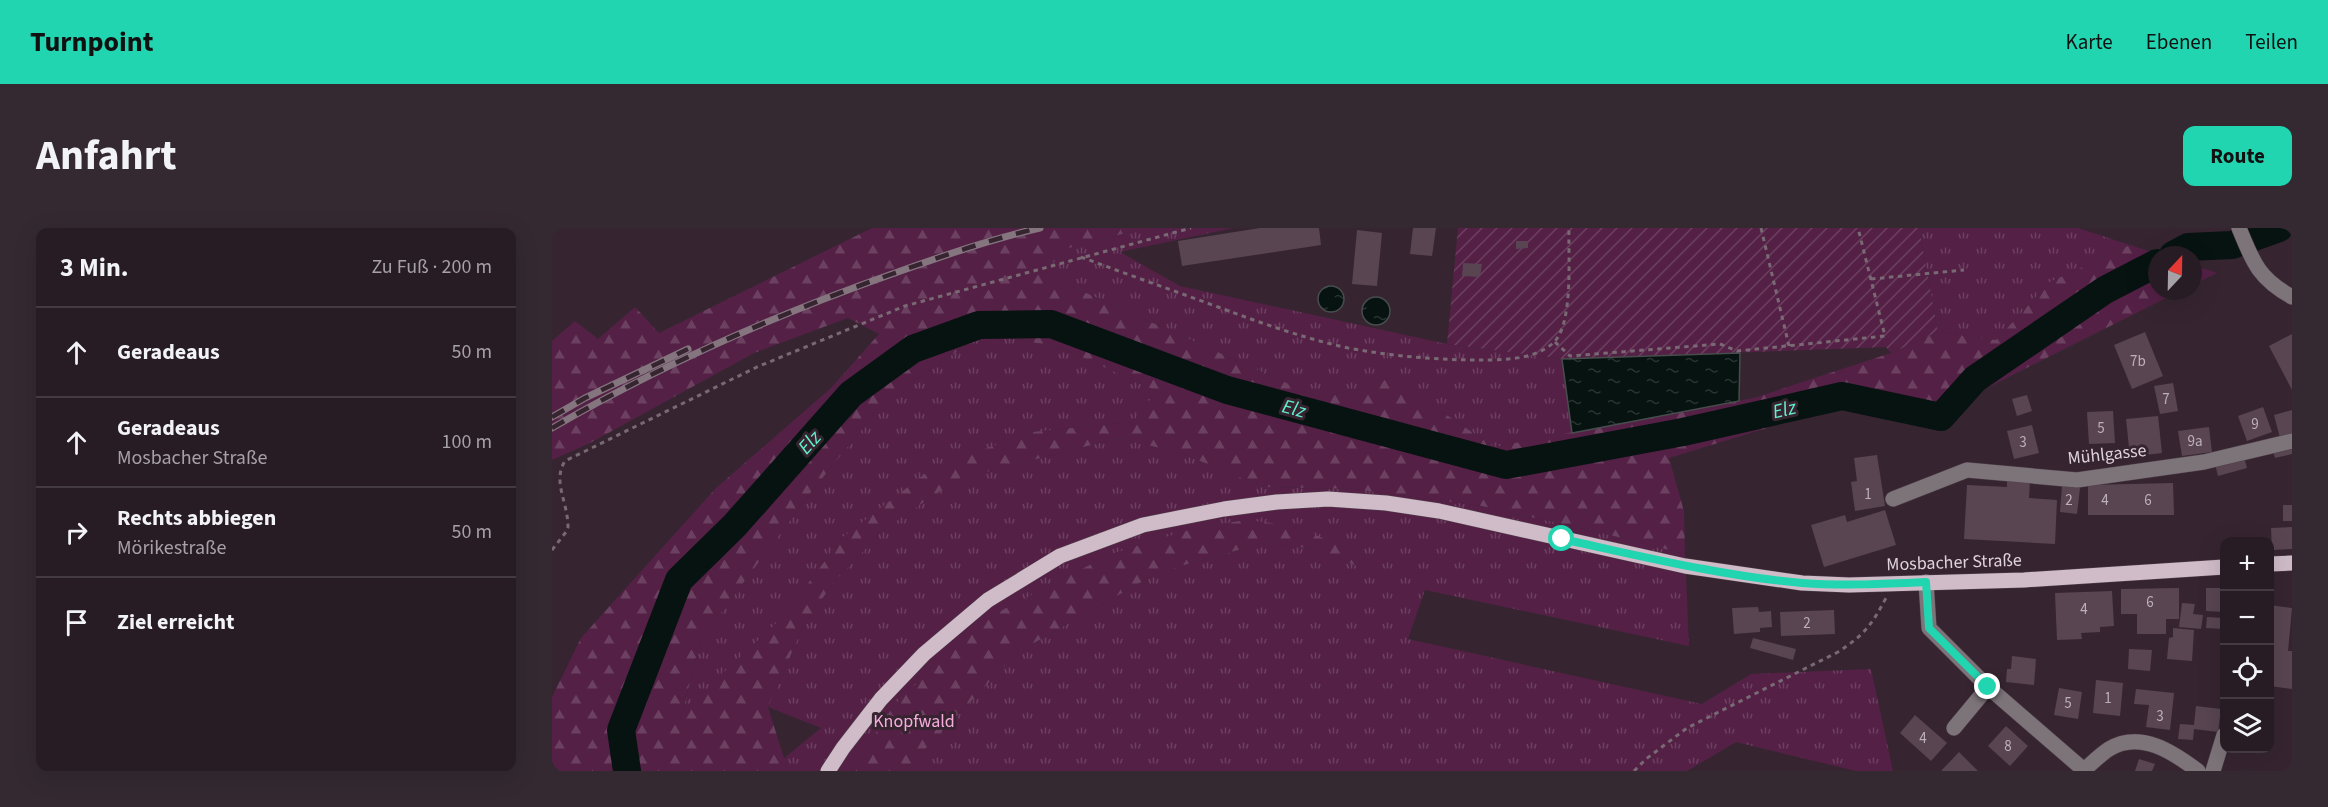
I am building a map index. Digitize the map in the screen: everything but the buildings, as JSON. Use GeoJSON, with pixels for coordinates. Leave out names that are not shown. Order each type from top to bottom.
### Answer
{"type":"FeatureCollection","features":[{"type":"Feature","properties":{"kind":"main road","name":"Mosbacher Straße"},"geometry":{"type":"LineString","coordinates":[[828,771],[843,747],[881,699],[924,654],[988,600],[1060,556],[1143,525],[1224,508],[1277,502],[1328,500],[1386,502],[1439,511],[1685,566],[1802,583],[1893,584],[2024,580],[2220,567]]}},
{"type":"Feature","properties":{"kind":"main road"},"geometry":{"type":"LineString","coordinates":[[2274,564],[2292,563]]}},
{"type":"Feature","properties":{"kind":"street"},"geometry":{"type":"LineString","coordinates":[[2239,228],[2254,264],[2272,286],[2292,297]]}},
{"type":"Feature","properties":{"kind":"street","name":"Mühlgasse"},"geometry":{"type":"LineString","coordinates":[[1893,499],[1967,470],[2077,480],[2204,462],[2292,441]]}},
{"type":"Feature","properties":{"kind":"street"},"geometry":{"type":"LineString","coordinates":[[1926,582],[1929,628],[1988,687],[2085,770],[2110,749],[2139,741],[2160,747],[2198,771]]}},
{"type":"Feature","properties":{"kind":"street"},"geometry":{"type":"LineString","coordinates":[[1954,728],[1988,687]]}},
{"type":"Feature","properties":{"kind":"street"},"geometry":{"type":"LineString","coordinates":[[2213,771],[2220,748]]}},
{"type":"Feature","properties":{"kind":"path"},"geometry":{"type":"LineString","coordinates":[[552,550],[566,532],[567,527],[556,479],[558,468],[565,461],[757,367],[905,306],[1191,228]]}},
{"type":"Feature","properties":{"kind":"path"},"geometry":{"type":"LineString","coordinates":[[1081,258],[1258,323],[1304,336],[1368,351],[1438,360],[1502,360],[1526,355],[1555,342],[1563,326],[1566,309],[1569,228]]}},
{"type":"Feature","properties":{"kind":"path"},"geometry":{"type":"LineString","coordinates":[[1761,228],[1789,347]]}},
{"type":"Feature","properties":{"kind":"path"},"geometry":{"type":"LineString","coordinates":[[1555,342],[1570,356],[1720,344],[1737,351],[1885,336],[1858,228]]}},
{"type":"Feature","properties":{"kind":"path"},"geometry":{"type":"LineString","coordinates":[[1871,279],[1964,270]]}},
{"type":"Feature","properties":{"kind":"path"},"geometry":{"type":"LineString","coordinates":[[1634,771],[1687,728],[1838,652],[1859,638],[1872,624],[1893,584]]}},
{"type":"Feature","properties":{"kind":"green space"},"geometry":{"type":"Polygon","coordinates":[[[872,228],[1145,228],[1065,249],[1044,274],[1322,399],[1392,378],[1494,447],[1754,398],[1891,353],[1938,332],[1996,340],[2050,282],[2130,245],[2148,251],[2148,300],[2162,300],[1931,416],[1839,406],[1669,458],[1684,511],[1685,554],[1482,506],[1353,489],[1265,487],[1180,453],[1119,438],[958,479],[884,529],[833,583],[803,627],[768,707],[788,771],[552,771],[552,697],[581,638],[716,488],[831,388],[879,334],[848,318],[754,353],[590,443],[552,460],[552,341],[575,321],[598,339],[635,307],[659,333],[872,228]],[[986,332],[886,399],[808,496],[700,641],[680,722],[720,676],[781,619],[843,537],[934,467],[1032,432],[1133,422],[1157,391],[1064,349],[986,332]]]}},
{"type":"Feature","properties":{"kind":"green space"},"geometry":{"type":"Polygon","coordinates":[[[1145,228],[1233,228],[1120,252],[1180,286],[1447,344],[1562,359],[1572,433],[1494,447],[1392,378],[1322,399],[1044,274],[1065,249],[1145,228]]]}},
{"type":"Feature","properties":{"kind":"green space"},"geometry":{"type":"Polygon","coordinates":[[[1458,228],[1919,228],[1938,332],[1891,353],[1886,347],[1562,359],[1447,344],[1458,228]]]}},
{"type":"Feature","properties":{"kind":"green space"},"geometry":{"type":"Polygon","coordinates":[[[1919,228],[2078,228],[2130,245],[2050,282],[1996,340],[1938,332],[1919,228]]]}},
{"type":"Feature","properties":{"kind":"green space"},"geometry":{"type":"Polygon","coordinates":[[[2202,268],[2217,273],[2202,280],[2202,268]]]}},
{"type":"Feature","properties":{"kind":"green space"},"geometry":{"type":"Polygon","coordinates":[[[986,332],[1064,349],[1157,391],[1133,422],[1032,432],[843,537],[781,619],[720,676],[680,723],[700,641],[808,496],[886,399],[986,332]]]}},
{"type":"Feature","properties":{"kind":"green space"},"geometry":{"type":"Polygon","coordinates":[[[1119,438],[1180,453],[1265,487],[1353,489],[1482,506],[1685,554],[1689,646],[1425,590],[1408,639],[1702,704],[1751,674],[1871,669],[1893,771],[1856,771],[1736,742],[1687,771],[904,771],[1018,652],[1159,572],[1267,542],[1320,550],[1378,575],[1340,546],[1246,520],[894,705],[851,771],[788,771],[783,759],[821,728],[768,707],[803,627],[833,583],[884,529],[958,479],[1119,438]]]}},
{"type":"Feature","properties":{"kind":"green space","name":"Knopfwald"},"geometry":{"type":"Polygon","coordinates":[[[1246,520],[1296,526],[1340,546],[1382,577],[1320,550],[1267,542],[1159,572],[1018,652],[904,771],[851,771],[894,705],[985,619],[1111,554],[1195,528],[1246,520]]]}},
{"type":"Feature","properties":{"kind":"water"},"geometry":{"type":"Polygon","coordinates":[[[1331,286],[1340,290],[1344,299],[1340,308],[1331,312],[1322,308],[1318,299],[1322,290],[1331,286]]]}},
{"type":"Feature","properties":{"kind":"water"},"geometry":{"type":"Polygon","coordinates":[[[1376,297],[1386,301],[1390,311],[1386,321],[1376,325],[1366,321],[1362,311],[1366,301],[1376,297]]]}},
{"type":"Feature","properties":{"kind":"water"},"geometry":{"type":"Polygon","coordinates":[[[1740,353],[1739,401],[1572,433],[1562,359],[1740,353]]]}},
{"type":"Feature","properties":{"kind":"waterway","name":"Elz"},"geometry":{"type":"LineString","coordinates":[[2202,246],[2232,245],[2279,228]]}},
{"type":"Feature","properties":{"kind":"waterway","name":"Elz"},"geometry":{"type":"LineString","coordinates":[[2279,229],[2292,229]]}},
{"type":"Feature","properties":{"kind":"waterway","name":"Elz"},"geometry":{"type":"LineString","coordinates":[[627,771],[621,730],[679,580],[735,525],[851,394],[913,349],[979,325],[1051,324],[1227,390],[1506,465],[1683,432],[1842,396],[1941,417],[1975,379],[2105,290],[2148,268]]}},
{"type":"Feature","properties":{"kind":"railway"},"geometry":{"type":"LineString","coordinates":[[552,428],[676,363],[761,324],[928,261],[1040,228]]}},
{"type":"Feature","properties":{"kind":"railway"},"geometry":{"type":"LineString","coordinates":[[552,417],[585,398],[688,349]]}},
{"type":"Feature","properties":{"kind":"route"},"geometry":{"type":"LineString","coordinates":[[1562,539],[1685,566],[1802,583],[1849,585],[1926,582],[1929,628],[1988,687]]}}]}
